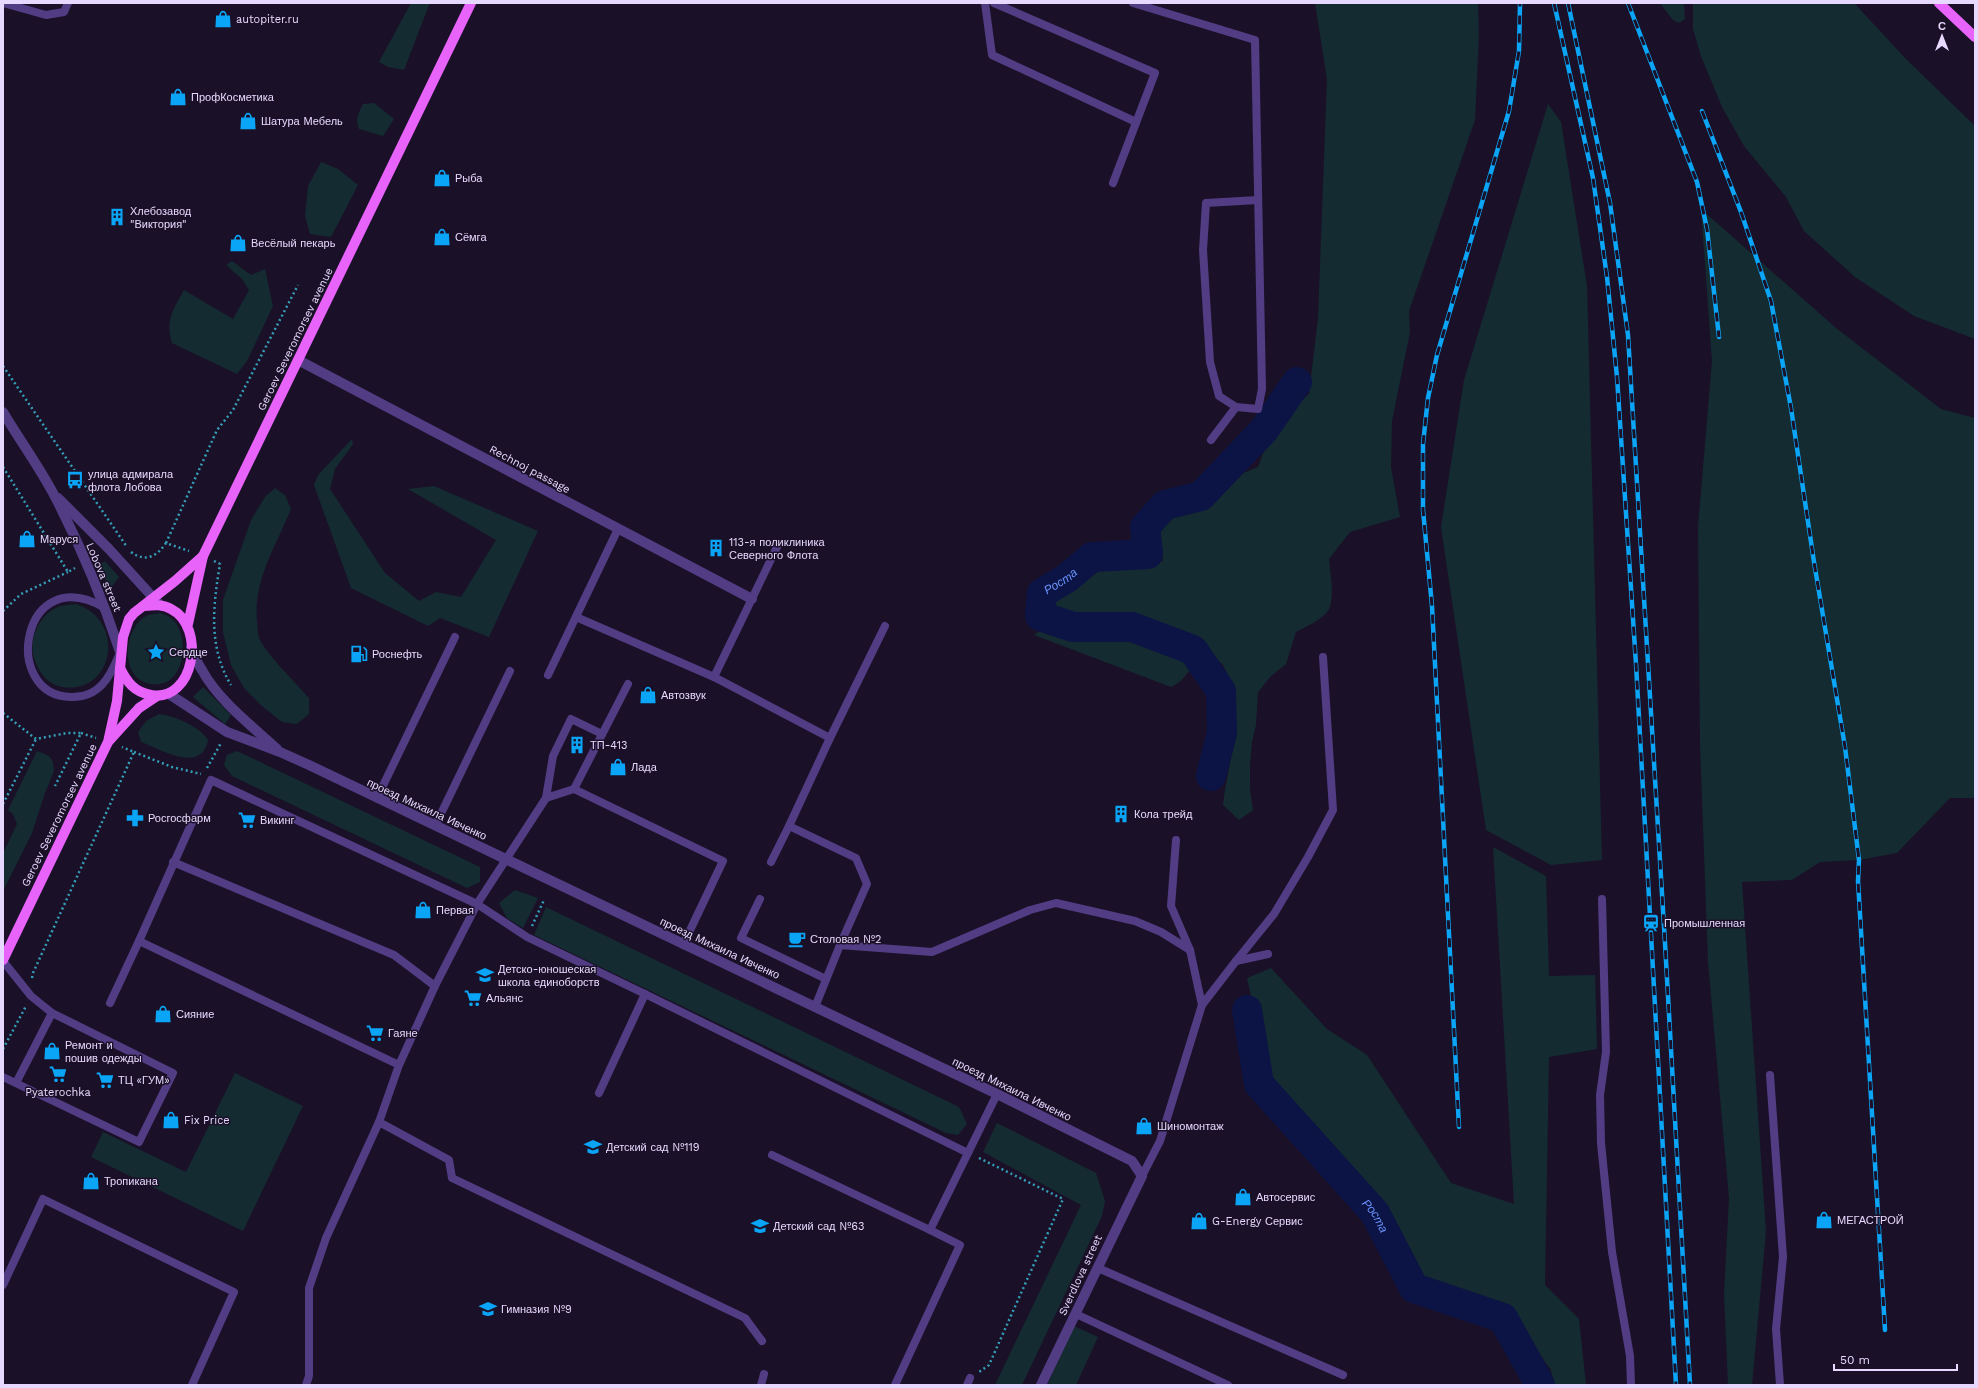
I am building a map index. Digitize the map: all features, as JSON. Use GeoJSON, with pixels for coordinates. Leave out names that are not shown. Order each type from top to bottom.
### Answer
{"type":"FeatureCollection","features":[{"type":"Feature","properties":{"kind":"main road","name":"Geroev Severomorsev avenue"},"geometry":{"type":"LineString","coordinates":[[120,668],[127,681],[133,688],[145,694],[157,696],[169,694],[182,682],[186,675],[192,647],[188,624],[203,556],[471,3]]}},
{"type":"Feature","properties":{"kind":"main road"},"geometry":{"type":"LineString","coordinates":[[1939,3],[1975,37]]}},
{"type":"Feature","properties":{"kind":"main road","name":"Geroev Severomorsev avenue"},"geometry":{"type":"LineString","coordinates":[[157,602],[203,556]]}},
{"type":"Feature","properties":{"kind":"main road"},"geometry":{"type":"LineString","coordinates":[[108,742],[117,701],[120,652],[129,619],[134,613],[144,606],[157,602],[171,609],[188,624]]}},
{"type":"Feature","properties":{"kind":"main road","name":"Geroev Severomorsev avenue"},"geometry":{"type":"LineString","coordinates":[[3,960],[108,742],[139,708],[157,696]]}},
{"type":"Feature","properties":{"kind":"street","name":"Rechnoj passage"},"geometry":{"type":"LineString","coordinates":[[298,360],[752,598]]}},
{"type":"Feature","properties":{"kind":"street","name":"Lobova street"},"geometry":{"type":"LineString","coordinates":[[3,412],[52,492],[86,562],[105,608],[120,652]]}},
{"type":"Feature","properties":{"kind":"street","name":"Lobova street"},"geometry":{"type":"LineString","coordinates":[[52,492],[109,549],[157,602]]}},
{"type":"Feature","properties":{"kind":"street"},"geometry":{"type":"LineString","coordinates":[[192,647],[202,670],[212,685],[238,713],[280,752]]}},
{"type":"Feature","properties":{"kind":"street"},"geometry":{"type":"LineString","coordinates":[[169,694],[227,732],[280,752]]}},
{"type":"Feature","properties":{"kind":"street","name":"проезд Михаила Ивченко"},"geometry":{"type":"LineString","coordinates":[[280,752],[997,1094],[1132,1161],[1142,1176]]}},
{"type":"Feature","properties":{"kind":"street","name":"Sverdlova street"},"geometry":{"type":"LineString","coordinates":[[1041,1385],[1142,1176]]}},
{"type":"Feature","properties":{"kind":"lane"},"geometry":{"type":"LineString","coordinates":[[3,3],[46,15],[64,12],[68,3]]}},
{"type":"Feature","properties":{"kind":"lane"},"geometry":{"type":"LineString","coordinates":[[985,3],[992,55],[1136,122]]}},
{"type":"Feature","properties":{"kind":"lane"},"geometry":{"type":"LineString","coordinates":[[994,3],[1155,74],[1113,183]]}},
{"type":"Feature","properties":{"kind":"lane"},"geometry":{"type":"LineString","coordinates":[[1132,3],[1255,40],[1262,389],[1258,409],[1236,407],[1219,396],[1210,362],[1203,250],[1206,203],[1258,200]]}},
{"type":"Feature","properties":{"kind":"lane"},"geometry":{"type":"LineString","coordinates":[[1211,440],[1236,407]]}},
{"type":"Feature","properties":{"kind":"lane"},"geometry":{"type":"LineString","coordinates":[[548,675],[618,529]]}},
{"type":"Feature","properties":{"kind":"lane"},"geometry":{"type":"LineString","coordinates":[[714,677],[777,547]]}},
{"type":"Feature","properties":{"kind":"lane"},"geometry":{"type":"LineString","coordinates":[[105,608],[94,601],[80,598],[57,600],[45,605],[29,620],[21,643],[25,669],[37,687],[49,694],[62,697],[89,695],[107,680],[120,652]]}},
{"type":"Feature","properties":{"kind":"lane"},"geometry":{"type":"LineString","coordinates":[[576,617],[714,677],[830,738]]}},
{"type":"Feature","properties":{"kind":"lane"},"geometry":{"type":"LineString","coordinates":[[771,862],[885,626]]}},
{"type":"Feature","properties":{"kind":"lane"},"geometry":{"type":"LineString","coordinates":[[377,798],[455,637]]}},
{"type":"Feature","properties":{"kind":"lane"},"geometry":{"type":"LineString","coordinates":[[1142,1176],[1160,1142],[1202,1005],[1274,914],[1308,857],[1333,810],[1323,657]]}},
{"type":"Feature","properties":{"kind":"lane"},"geometry":{"type":"LineString","coordinates":[[435,826],[510,671]]}},
{"type":"Feature","properties":{"kind":"lane"},"geometry":{"type":"LineString","coordinates":[[574,789],[628,684]]}},
{"type":"Feature","properties":{"kind":"lane"},"geometry":{"type":"LineString","coordinates":[[306,1385],[309,1376],[309,1288],[326,1238],[379,1122],[399,1065],[435,986],[477,904],[546,798],[553,756],[571,719],[602,734]]}},
{"type":"Feature","properties":{"kind":"lane"},"geometry":{"type":"LineString","coordinates":[[110,1003],[139,942],[173,862],[211,780],[477,904],[526,937],[968,1153]]}},
{"type":"Feature","properties":{"kind":"lane"},"geometry":{"type":"LineString","coordinates":[[546,798],[574,789],[723,861],[683,944]]}},
{"type":"Feature","properties":{"kind":"lane"},"geometry":{"type":"LineString","coordinates":[[789,826],[856,858],[867,884],[815,1007]]}},
{"type":"Feature","properties":{"kind":"lane"},"geometry":{"type":"LineString","coordinates":[[1176,840],[1170,906],[1190,950],[1202,1005]]}},
{"type":"Feature","properties":{"kind":"lane"},"geometry":{"type":"LineString","coordinates":[[173,862],[394,955],[435,986]]}},
{"type":"Feature","properties":{"kind":"lane"},"geometry":{"type":"LineString","coordinates":[[1602,898],[1606,1052],[1600,1096],[1601,1143],[1612,1252],[1630,1356],[1631,1385]]}},
{"type":"Feature","properties":{"kind":"lane"},"geometry":{"type":"LineString","coordinates":[[760,899],[741,938],[826,979]]}},
{"type":"Feature","properties":{"kind":"lane"},"geometry":{"type":"LineString","coordinates":[[840,945],[932,952],[1030,910],[1056,903],[1135,920],[1161,932],[1190,950]]}},
{"type":"Feature","properties":{"kind":"lane"},"geometry":{"type":"LineString","coordinates":[[139,942],[399,1065]]}},
{"type":"Feature","properties":{"kind":"lane"},"geometry":{"type":"LineString","coordinates":[[1236,961],[1268,954]]}},
{"type":"Feature","properties":{"kind":"lane"},"geometry":{"type":"LineString","coordinates":[[3,960],[32,996],[52,1013],[173,1073],[139,1142],[3,1077]]}},
{"type":"Feature","properties":{"kind":"lane"},"geometry":{"type":"LineString","coordinates":[[600,1093],[645,994]]}},
{"type":"Feature","properties":{"kind":"lane"},"geometry":{"type":"LineString","coordinates":[[16,1083],[52,1013]]}},
{"type":"Feature","properties":{"kind":"lane"},"geometry":{"type":"LineString","coordinates":[[1770,1075],[1783,1257],[1776,1328],[1780,1385]]}},
{"type":"Feature","properties":{"kind":"lane"},"geometry":{"type":"LineString","coordinates":[[930,1230],[997,1094]]}},
{"type":"Feature","properties":{"kind":"lane"},"geometry":{"type":"LineString","coordinates":[[379,1122],[449,1160],[452,1178],[745,1318],[762,1341]]}},
{"type":"Feature","properties":{"kind":"lane"},"geometry":{"type":"LineString","coordinates":[[772,1155],[960,1245],[895,1385]]}},
{"type":"Feature","properties":{"kind":"lane"},"geometry":{"type":"LineString","coordinates":[[4,1281],[43,1199],[234,1292],[192,1385]]}},
{"type":"Feature","properties":{"kind":"lane"},"geometry":{"type":"LineString","coordinates":[[1098,1268],[1343,1374]]}},
{"type":"Feature","properties":{"kind":"lane"},"geometry":{"type":"LineString","coordinates":[[1076,1314],[1228,1385]]}},
{"type":"Feature","properties":{"kind":"lane"},"geometry":{"type":"LineString","coordinates":[[761,1385],[764,1374]]}},
{"type":"Feature","properties":{"kind":"path"},"geometry":{"type":"LineString","coordinates":[[166,543],[217,430],[233,410],[298,285]]}},
{"type":"Feature","properties":{"kind":"path"},"geometry":{"type":"LineString","coordinates":[[3,366],[128,550],[137,556]]}},
{"type":"Feature","properties":{"kind":"path"},"geometry":{"type":"LineString","coordinates":[[3,467],[68,572]]}},
{"type":"Feature","properties":{"kind":"path"},"geometry":{"type":"LineString","coordinates":[[109,549],[122,540]]}},
{"type":"Feature","properties":{"kind":"path"},"geometry":{"type":"LineString","coordinates":[[3,611],[21,594],[86,562]]}},
{"type":"Feature","properties":{"kind":"path"},"geometry":{"type":"LineString","coordinates":[[3,713],[36,739],[67,733],[81,733],[134,752],[33,973],[32,996],[3,1049]]}},
{"type":"Feature","properties":{"kind":"path"},"geometry":{"type":"LineString","coordinates":[[55,786],[81,733]]}},
{"type":"Feature","properties":{"kind":"path"},"geometry":{"type":"LineString","coordinates":[[3,804],[36,739]]}},
{"type":"Feature","properties":{"kind":"path"},"geometry":{"type":"LineString","coordinates":[[526,937],[544,900]]}},
{"type":"Feature","properties":{"kind":"path"},"geometry":{"type":"LineString","coordinates":[[968,1153],[1062,1199],[989,1365],[969,1381]]}},
{"type":"Feature","properties":{"kind":"green space"},"geometry":{"type":"Polygon","coordinates":[[[411,3],[432,3],[429,5],[404,70],[388,67],[379,62],[411,3]]]}},
{"type":"Feature","properties":{"kind":"green space"},"geometry":{"type":"Polygon","coordinates":[[[1315,3],[1478,3],[1479,35],[1475,120],[1409,311],[1410,332],[1392,421],[1391,467],[1400,517],[1350,532],[1329,559],[1332,597],[1327,613],[1296,632],[1286,664],[1271,676],[1258,692],[1256,725],[1252,742],[1250,765],[1250,789],[1253,810],[1239,820],[1223,805],[1234,740],[1236,706],[1228,675],[1221,663],[1212,658],[1198,661],[1177,684],[1171,687],[1034,635],[1067,611],[1049,607],[1068,590],[1099,571],[1163,561],[1155,531],[1176,513],[1199,508],[1221,482],[1258,467],[1275,422],[1309,394],[1318,318],[1327,79],[1315,3]]]}},
{"type":"Feature","properties":{"kind":"green space"},"geometry":{"type":"Polygon","coordinates":[[[1660,3],[1684,3],[1685,19],[1679,23],[1673,20],[1660,3]]]}},
{"type":"Feature","properties":{"kind":"green space"},"geometry":{"type":"Polygon","coordinates":[[[1693,3],[1854,3],[1906,59],[1975,126],[1975,339],[1914,316],[1855,277],[1804,231],[1786,197],[1744,146],[1722,107],[1701,56],[1693,29],[1693,3]]]}},
{"type":"Feature","properties":{"kind":"green space"},"geometry":{"type":"Polygon","coordinates":[[[374,103],[394,119],[383,136],[359,129],[357,122],[363,104],[374,103]]]}},
{"type":"Feature","properties":{"kind":"green space"},"geometry":{"type":"Polygon","coordinates":[[[1548,104],[1561,122],[1587,286],[1602,860],[1551,865],[1486,830],[1441,527],[1464,380],[1548,104]]]}},
{"type":"Feature","properties":{"kind":"green space"},"geometry":{"type":"Polygon","coordinates":[[[321,162],[338,169],[358,185],[331,237],[310,234],[305,216],[308,186],[321,162]]]}},
{"type":"Feature","properties":{"kind":"green space"},"geometry":{"type":"Polygon","coordinates":[[[1701,209],[1836,328],[1941,409],[1975,418],[1975,798],[1950,798],[1897,853],[1859,860],[1820,862],[1792,880],[1742,882],[1766,1231],[1752,1385],[1728,1385],[1724,1294],[1729,1198],[1708,962],[1700,744],[1698,527],[1712,361],[1701,209]]]}},
{"type":"Feature","properties":{"kind":"green space"},"geometry":{"type":"Polygon","coordinates":[[[232,261],[251,275],[265,269],[273,306],[247,361],[237,374],[172,343],[169,328],[171,315],[184,290],[233,319],[249,290],[242,279],[226,265],[232,261]]]}},
{"type":"Feature","properties":{"kind":"green space"},"geometry":{"type":"Polygon","coordinates":[[[352,439],[353,444],[335,469],[330,489],[385,573],[419,601],[436,592],[461,597],[496,540],[408,489],[434,486],[538,531],[489,637],[440,618],[428,626],[351,588],[314,485],[318,475],[352,439]]]}},
{"type":"Feature","properties":{"kind":"green space"},"geometry":{"type":"Polygon","coordinates":[[[275,488],[285,495],[291,509],[262,578],[257,607],[258,636],[264,647],[309,698],[309,714],[297,724],[282,722],[262,706],[244,688],[231,665],[223,632],[223,600],[251,520],[265,497],[275,488]]]}},
{"type":"Feature","properties":{"kind":"green space"},"geometry":{"type":"Polygon","coordinates":[[[105,561],[119,577],[110,589],[98,565],[105,561]]]}},
{"type":"Feature","properties":{"kind":"green space"},"geometry":{"type":"Polygon","coordinates":[[[76,604],[92,613],[103,625],[108,640],[108,655],[103,669],[93,680],[80,686],[57,686],[45,678],[39,670],[33,653],[34,636],[41,621],[46,615],[60,606],[76,604]]]}},
{"type":"Feature","properties":{"kind":"green space"},"geometry":{"type":"Polygon","coordinates":[[[161,613],[173,620],[179,630],[183,651],[177,672],[171,679],[162,684],[151,684],[141,680],[133,673],[129,664],[129,642],[138,622],[147,615],[161,613]]]}},
{"type":"Feature","properties":{"kind":"green space"},"geometry":{"type":"Polygon","coordinates":[[[203,687],[231,715],[225,724],[193,697],[203,687]]]}},
{"type":"Feature","properties":{"kind":"green space"},"geometry":{"type":"Polygon","coordinates":[[[159,714],[179,719],[199,730],[208,740],[204,750],[198,756],[190,758],[180,757],[141,742],[138,732],[146,721],[159,714]]]}},
{"type":"Feature","properties":{"kind":"green space"},"geometry":{"type":"Polygon","coordinates":[[[37,751],[49,756],[53,762],[54,771],[32,833],[3,891],[3,853],[17,824],[13,814],[8,810],[37,751]]]}},
{"type":"Feature","properties":{"kind":"green space"},"geometry":{"type":"Polygon","coordinates":[[[237,751],[480,867],[480,882],[467,888],[232,776],[224,765],[227,755],[237,751]]]}},
{"type":"Feature","properties":{"kind":"green space"},"geometry":{"type":"Polygon","coordinates":[[[1493,847],[1546,876],[1549,976],[1595,975],[1597,1049],[1549,1057],[1545,1285],[1579,1319],[1586,1385],[1553,1385],[1551,1370],[1506,1308],[1421,1281],[1377,1207],[1276,1104],[1247,978],[1271,968],[1327,1029],[1367,1055],[1451,1183],[1514,1204],[1493,847]]]}},
{"type":"Feature","properties":{"kind":"green space"},"geometry":{"type":"Polygon","coordinates":[[[515,890],[538,898],[523,928],[507,918],[499,903],[515,890]]]}},
{"type":"Feature","properties":{"kind":"green space"},"geometry":{"type":"Polygon","coordinates":[[[546,907],[959,1107],[967,1124],[958,1135],[946,1133],[534,935],[546,907]]]}},
{"type":"Feature","properties":{"kind":"green space"},"geometry":{"type":"Polygon","coordinates":[[[235,1073],[303,1106],[243,1231],[91,1157],[103,1132],[186,1172],[235,1073]]]}},
{"type":"Feature","properties":{"kind":"green space"},"geometry":{"type":"Polygon","coordinates":[[[997,1123],[1096,1173],[1105,1201],[1102,1216],[1022,1385],[995,1385],[1081,1205],[983,1152],[997,1123]]]}},
{"type":"Feature","properties":{"kind":"green space"},"geometry":{"type":"Polygon","coordinates":[[[1074,1326],[1098,1337],[1076,1385],[1047,1385],[1074,1326]]]}},
{"type":"Feature","properties":{"kind":"waterway","name":"Роста"},"geometry":{"type":"LineString","coordinates":[[1211,776],[1222,733],[1221,691],[1193,650],[1132,627],[1073,627],[1040,616],[1042,593],[1067,578],[1092,557],[1148,554],[1145,527],[1165,505],[1201,496],[1264,430],[1297,382]]}},
{"type":"Feature","properties":{"kind":"waterway","name":"Роста"},"geometry":{"type":"LineString","coordinates":[[1247,1010],[1259,1084],[1375,1213],[1414,1288],[1503,1318],[1540,1385]]}},
{"type":"Feature","properties":{"kind":"railway"},"geometry":{"type":"LineString","coordinates":[[1459,1127],[1432,606],[1423,510],[1423,444],[1428,398],[1437,355],[1509,111],[1519,51],[1520,3]]}},
{"type":"Feature","properties":{"kind":"railway"},"geometry":{"type":"LineString","coordinates":[[1554,3],[1593,178],[1607,277],[1617,377],[1636,664],[1676,1385]]}},
{"type":"Feature","properties":{"kind":"railway"},"geometry":{"type":"LineString","coordinates":[[1568,3],[1610,203],[1628,335],[1690,1385]]}},
{"type":"Feature","properties":{"kind":"railway"},"geometry":{"type":"LineString","coordinates":[[1628,3],[1697,182],[1707,229],[1719,337]]}},
{"type":"Feature","properties":{"kind":"railway"},"geometry":{"type":"LineString","coordinates":[[1702,111],[1741,212],[1771,301],[1791,408],[1814,562],[1845,747],[1859,860],[1858,881],[1885,1330]]}},
{"type":"Feature","properties":{"kind":"place","name":"autopiter.ru"},"geometry":{"type":"Point","coordinates":[223,19]}},
{"type":"Feature","properties":{"kind":"place","name":"ПрофКосметика"},"geometry":{"type":"Point","coordinates":[178,97]}},
{"type":"Feature","properties":{"kind":"place","name":"Шатура Мебель"},"geometry":{"type":"Point","coordinates":[248,121]}},
{"type":"Feature","properties":{"kind":"place","name":"Рыба"},"geometry":{"type":"Point","coordinates":[442,178]}},
{"type":"Feature","properties":{"kind":"place","name":"Хлебозавод \"Виктория\""},"geometry":{"type":"Point","coordinates":[117,217]}},
{"type":"Feature","properties":{"kind":"place","name":"Сёмга"},"geometry":{"type":"Point","coordinates":[442,237]}},
{"type":"Feature","properties":{"kind":"place","name":"Весёлый пекарь"},"geometry":{"type":"Point","coordinates":[238,243]}},
{"type":"Feature","properties":{"kind":"place","name":"улица адмирала флота Лобова"},"geometry":{"type":"Point","coordinates":[75,480]}},
{"type":"Feature","properties":{"kind":"place","name":"Маруся"},"geometry":{"type":"Point","coordinates":[27,539]}},
{"type":"Feature","properties":{"kind":"place","name":"113-я поликлиника Северного Флота"},"geometry":{"type":"Point","coordinates":[716,548]}},
{"type":"Feature","properties":{"kind":"place","name":"Сердце"},"geometry":{"type":"Point","coordinates":[156,652]}},
{"type":"Feature","properties":{"kind":"place","name":"Роснефть"},"geometry":{"type":"Point","coordinates":[359,654]}},
{"type":"Feature","properties":{"kind":"place","name":"Автозвук"},"geometry":{"type":"Point","coordinates":[648,695]}},
{"type":"Feature","properties":{"kind":"place","name":"ТП-413"},"geometry":{"type":"Point","coordinates":[577,745]}},
{"type":"Feature","properties":{"kind":"place","name":"Лада"},"geometry":{"type":"Point","coordinates":[618,767]}},
{"type":"Feature","properties":{"kind":"place","name":"Кола трейд"},"geometry":{"type":"Point","coordinates":[1121,814]}},
{"type":"Feature","properties":{"kind":"place","name":"Росгосфарм"},"geometry":{"type":"Point","coordinates":[135,818]}},
{"type":"Feature","properties":{"kind":"place","name":"Викинг"},"geometry":{"type":"Point","coordinates":[247,820]}},
{"type":"Feature","properties":{"kind":"place","name":"Первая"},"geometry":{"type":"Point","coordinates":[423,910]}},
{"type":"Feature","properties":{"kind":"place","name":"Промышленная"},"geometry":{"type":"Point","coordinates":[1651,923]}},
{"type":"Feature","properties":{"kind":"place","name":"Столовая №2"},"geometry":{"type":"Point","coordinates":[797,939]}},
{"type":"Feature","properties":{"kind":"place","name":"Детско-юношеская школа единоборств"},"geometry":{"type":"Point","coordinates":[485,975]}},
{"type":"Feature","properties":{"kind":"place","name":"Альянс"},"geometry":{"type":"Point","coordinates":[473,998]}},
{"type":"Feature","properties":{"kind":"place","name":"Сияние"},"geometry":{"type":"Point","coordinates":[163,1014]}},
{"type":"Feature","properties":{"kind":"place","name":"Гаяне"},"geometry":{"type":"Point","coordinates":[375,1033]}},
{"type":"Feature","properties":{"kind":"place","name":"Ремонт и пошив одежды"},"geometry":{"type":"Point","coordinates":[52,1051]}},
{"type":"Feature","properties":{"kind":"place","name":"Pyaterochka"},"geometry":{"type":"Point","coordinates":[58,1074]}},
{"type":"Feature","properties":{"kind":"place","name":"ТЦ «ГУМ»"},"geometry":{"type":"Point","coordinates":[105,1080]}},
{"type":"Feature","properties":{"kind":"place","name":"Fix Price"},"geometry":{"type":"Point","coordinates":[171,1120]}},
{"type":"Feature","properties":{"kind":"place","name":"Шиномонтаж"},"geometry":{"type":"Point","coordinates":[1144,1126]}},
{"type":"Feature","properties":{"kind":"place","name":"Детский сад №119"},"geometry":{"type":"Point","coordinates":[593,1147]}},
{"type":"Feature","properties":{"kind":"place","name":"Тропикана"},"geometry":{"type":"Point","coordinates":[91,1181]}},
{"type":"Feature","properties":{"kind":"place","name":"Автосервис"},"geometry":{"type":"Point","coordinates":[1243,1197]}},
{"type":"Feature","properties":{"kind":"place","name":"МЕГАСТРОЙ"},"geometry":{"type":"Point","coordinates":[1824,1220]}},
{"type":"Feature","properties":{"kind":"place","name":"G-Energy Сервис"},"geometry":{"type":"Point","coordinates":[1199,1221]}},
{"type":"Feature","properties":{"kind":"place","name":"Детский сад №63"},"geometry":{"type":"Point","coordinates":[760,1226]}},
{"type":"Feature","properties":{"kind":"place","name":"Гимназия №9"},"geometry":{"type":"Point","coordinates":[488,1309]}}]}
